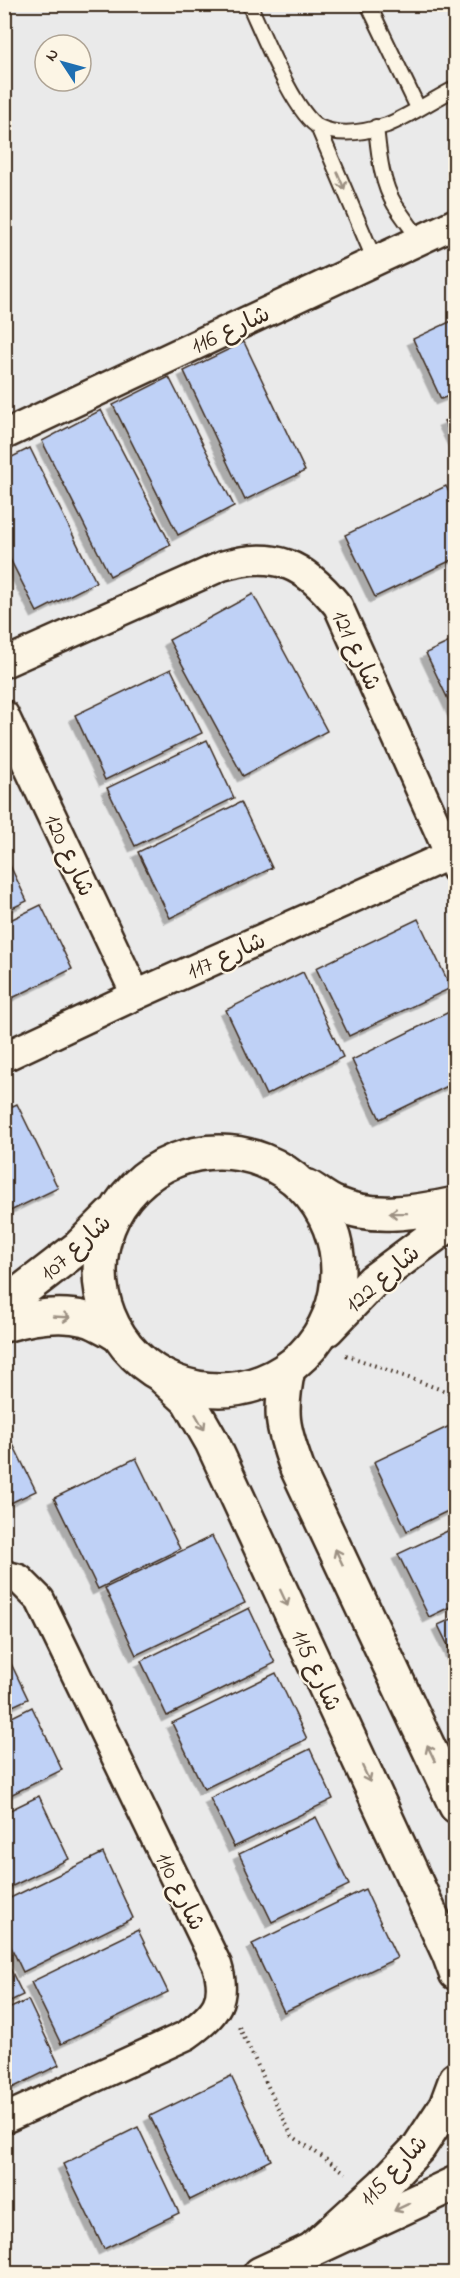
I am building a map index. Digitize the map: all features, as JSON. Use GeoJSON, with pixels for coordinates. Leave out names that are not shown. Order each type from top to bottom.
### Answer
{"type":"FeatureCollection","features":[{"type":"Feature","properties":{"kind":"street","name":"شارع 116"},"geometry":{"type":"LineString","coordinates":[[4,435],[456,223]]}},
{"type":"Feature","properties":{"kind":"street","name":"شارع 121"},"geometry":{"type":"LineString","coordinates":[[4,663],[222,566],[258,558],[288,564],[315,581],[338,606],[452,862]]}},
{"type":"Feature","properties":{"kind":"street","name":"شارع 120"},"geometry":{"type":"LineString","coordinates":[[4,715],[136,995]]}},
{"type":"Feature","properties":{"kind":"street","name":"شارع 117"},"geometry":{"type":"LineString","coordinates":[[4,1057],[136,995],[452,862]]}},
{"type":"Feature","properties":{"kind":"street","name":"شارع 122"},"geometry":{"type":"LineString","coordinates":[[116,1209],[145,1177],[182,1157],[224,1150],[266,1160],[336,1204],[362,1210],[411,1213],[456,1204]]}},
{"type":"Feature","properties":{"kind":"street"},"geometry":{"type":"LineString","coordinates":[[302,1183],[328,1219],[339,1261],[334,1305],[314,1344]]}},
{"type":"Feature","properties":{"kind":"street"},"geometry":{"type":"LineString","coordinates":[[116,1209],[101,1250],[101,1293],[117,1334],[137,1359],[163,1377]]}},
{"type":"Feature","properties":{"kind":"street","name":"شارع 107"},"geometry":{"type":"LineString","coordinates":[[4,1305],[79,1246],[116,1209]]}},
{"type":"Feature","properties":{"kind":"street","name":"شارع 122"},"geometry":{"type":"LineString","coordinates":[[163,1377],[194,1388],[227,1391],[259,1384],[288,1369],[374,1281],[456,1219]]}},
{"type":"Feature","properties":{"kind":"street","name":"شارع 107"},"geometry":{"type":"LineString","coordinates":[[4,1325],[36,1316],[62,1316],[87,1319],[117,1334]]}},
{"type":"Feature","properties":{"kind":"street"},"geometry":{"type":"LineString","coordinates":[[288,1369],[281,1400],[288,1443],[297,1468],[456,1806]]}},
{"type":"Feature","properties":{"kind":"street","name":"شارع 115"},"geometry":{"type":"LineString","coordinates":[[163,1377],[188,1400],[212,1442],[456,1973]]}},
{"type":"Feature","properties":{"kind":"street","name":"شارع 110"},"geometry":{"type":"LineString","coordinates":[[4,1575],[19,1579],[40,1600],[217,1965],[222,1979],[222,1994]]}},
{"type":"Feature","properties":{"kind":"street"},"geometry":{"type":"LineString","coordinates":[[4,2119],[187,2035],[208,2017],[222,1994]]}},
{"type":"Feature","properties":{"kind":"street","name":"شارع 115"},"geometry":{"type":"LineString","coordinates":[[313,2249],[374,2193],[419,2147],[446,2106],[456,2079]]}},
{"type":"Feature","properties":{"kind":"street"},"geometry":{"type":"LineString","coordinates":[[260,2274],[456,2183]]}},
{"type":"Feature","properties":{"kind":"lane"},"geometry":{"type":"LineString","coordinates":[[249,4],[298,106],[318,126],[375,261]]}},
{"type":"Feature","properties":{"kind":"lane"},"geometry":{"type":"LineString","coordinates":[[368,4],[418,108]]}},
{"type":"Feature","properties":{"kind":"lane"},"geometry":{"type":"LineString","coordinates":[[318,126],[353,133],[388,124],[456,88]]}},
{"type":"Feature","properties":{"kind":"lane"},"geometry":{"type":"LineString","coordinates":[[376,127],[381,164],[388,189],[395,204],[420,240]]}},
{"type":"Feature","properties":{"kind":"path"},"geometry":{"type":"LineString","coordinates":[[314,1344],[456,1395]]}},
{"type":"Feature","properties":{"kind":"path"},"geometry":{"type":"LineString","coordinates":[[222,1994],[292,2136],[374,2193]]}},
{"type":"Feature","properties":{"kind":"building"},"geometry":{"type":"Polygon","coordinates":[[[456,319],[456,393],[441,399],[413,339],[456,319]]]}},
{"type":"Feature","properties":{"kind":"building"},"geometry":{"type":"Polygon","coordinates":[[[244,342],[305,471],[245,500],[184,371],[244,342]]]}},
{"type":"Feature","properties":{"kind":"building"},"geometry":{"type":"Polygon","coordinates":[[[169,377],[234,506],[178,535],[113,405],[169,377]]]}},
{"type":"Feature","properties":{"kind":"building"},"geometry":{"type":"Polygon","coordinates":[[[101,410],[171,545],[110,576],[42,441],[101,410]]]}},
{"type":"Feature","properties":{"kind":"building"},"geometry":{"type":"Polygon","coordinates":[[[456,416],[456,445],[444,421],[456,416]]]}},
{"type":"Feature","properties":{"kind":"building"},"geometry":{"type":"Polygon","coordinates":[[[30,448],[96,582],[37,612],[4,547],[4,461],[30,448]]]}},
{"type":"Feature","properties":{"kind":"building"},"geometry":{"type":"Polygon","coordinates":[[[446,486],[456,507],[456,558],[375,597],[345,535],[446,486]]]}},
{"type":"Feature","properties":{"kind":"building"},"geometry":{"type":"Polygon","coordinates":[[[253,594],[327,731],[243,776],[169,640],[253,594]]]}},
{"type":"Feature","properties":{"kind":"building"},"geometry":{"type":"Polygon","coordinates":[[[456,639],[456,714],[455,714],[426,653],[456,639]]]}},
{"type":"Feature","properties":{"kind":"building"},"geometry":{"type":"Polygon","coordinates":[[[171,669],[202,733],[105,780],[75,715],[171,669]]]}},
{"type":"Feature","properties":{"kind":"building"},"geometry":{"type":"Polygon","coordinates":[[[207,740],[234,798],[135,846],[107,788],[207,740]]]}},
{"type":"Feature","properties":{"kind":"building"},"geometry":{"type":"Polygon","coordinates":[[[241,802],[272,868],[170,918],[138,852],[241,802]]]}},
{"type":"Feature","properties":{"kind":"building"},"geometry":{"type":"Polygon","coordinates":[[[4,853],[27,901],[4,912],[4,853]]]}},
{"type":"Feature","properties":{"kind":"building"},"geometry":{"type":"Polygon","coordinates":[[[41,905],[72,969],[4,1002],[4,923],[41,905]]]}},
{"type":"Feature","properties":{"kind":"building"},"geometry":{"type":"Polygon","coordinates":[[[418,919],[451,988],[349,1036],[316,968],[418,919]]]}},
{"type":"Feature","properties":{"kind":"building"},"geometry":{"type":"Polygon","coordinates":[[[303,972],[343,1057],[266,1095],[226,1010],[303,972]]]}},
{"type":"Feature","properties":{"kind":"building"},"geometry":{"type":"Polygon","coordinates":[[[451,1011],[456,1020],[456,1082],[380,1119],[352,1060],[451,1011]]]}},
{"type":"Feature","properties":{"kind":"building"},"geometry":{"type":"Polygon","coordinates":[[[17,1104],[58,1188],[4,1214],[4,1110],[17,1104]]]}},
{"type":"Feature","properties":{"kind":"building"},"geometry":{"type":"Polygon","coordinates":[[[456,1423],[456,1507],[407,1531],[374,1462],[456,1423]]]}},
{"type":"Feature","properties":{"kind":"building"},"geometry":{"type":"Polygon","coordinates":[[[4,1426],[36,1491],[4,1506],[4,1426]]]}},
{"type":"Feature","properties":{"kind":"building"},"geometry":{"type":"Polygon","coordinates":[[[136,1458],[180,1549],[98,1589],[54,1498],[136,1458]]]}},
{"type":"Feature","properties":{"kind":"building"},"geometry":{"type":"Polygon","coordinates":[[[456,1527],[456,1604],[429,1617],[398,1554],[456,1527]]]}},
{"type":"Feature","properties":{"kind":"building"},"geometry":{"type":"Polygon","coordinates":[[[212,1536],[245,1603],[136,1655],[105,1588],[212,1536]]]}},
{"type":"Feature","properties":{"kind":"building"},"geometry":{"type":"Polygon","coordinates":[[[249,1608],[275,1663],[167,1716],[141,1661],[249,1608]]]}},
{"type":"Feature","properties":{"kind":"building"},"geometry":{"type":"Polygon","coordinates":[[[456,1617],[456,1662],[438,1625],[456,1617]]]}},
{"type":"Feature","properties":{"kind":"building"},"geometry":{"type":"Polygon","coordinates":[[[4,1649],[28,1699],[4,1710],[4,1649]]]}},
{"type":"Feature","properties":{"kind":"building"},"geometry":{"type":"Polygon","coordinates":[[[276,1673],[307,1739],[204,1789],[172,1723],[276,1673]]]}},
{"type":"Feature","properties":{"kind":"building"},"geometry":{"type":"Polygon","coordinates":[[[32,1707],[62,1770],[4,1798],[4,1721],[32,1707]]]}},
{"type":"Feature","properties":{"kind":"building"},"geometry":{"type":"Polygon","coordinates":[[[310,1749],[333,1799],[234,1847],[210,1798],[310,1749]]]}},
{"type":"Feature","properties":{"kind":"building"},"geometry":{"type":"Polygon","coordinates":[[[39,1796],[69,1859],[4,1890],[4,1813],[39,1796]]]}},
{"type":"Feature","properties":{"kind":"building"},"geometry":{"type":"Polygon","coordinates":[[[316,1817],[349,1885],[272,1922],[239,1854],[316,1817]]]}},
{"type":"Feature","properties":{"kind":"building"},"geometry":{"type":"Polygon","coordinates":[[[103,1853],[133,1918],[23,1972],[4,1932],[4,1901],[103,1853]]]}},
{"type":"Feature","properties":{"kind":"building"},"geometry":{"type":"Polygon","coordinates":[[[365,1889],[397,1958],[284,2012],[252,1944],[365,1889]]]}},
{"type":"Feature","properties":{"kind":"building"},"geometry":{"type":"Polygon","coordinates":[[[138,1930],[168,1992],[61,2044],[31,1982],[138,1930]]]}},
{"type":"Feature","properties":{"kind":"building"},"geometry":{"type":"Polygon","coordinates":[[[4,1956],[23,1995],[4,2004],[4,1956]]]}},
{"type":"Feature","properties":{"kind":"building"},"geometry":{"type":"Polygon","coordinates":[[[28,2000],[59,2065],[4,2092],[4,2011],[28,2000]]]}},
{"type":"Feature","properties":{"kind":"building"},"geometry":{"type":"Polygon","coordinates":[[[231,2076],[271,2160],[190,2200],[150,2116],[231,2076]]]}},
{"type":"Feature","properties":{"kind":"building"},"geometry":{"type":"Polygon","coordinates":[[[138,2127],[179,2213],[104,2249],[63,2164],[138,2127]]]}}]}
